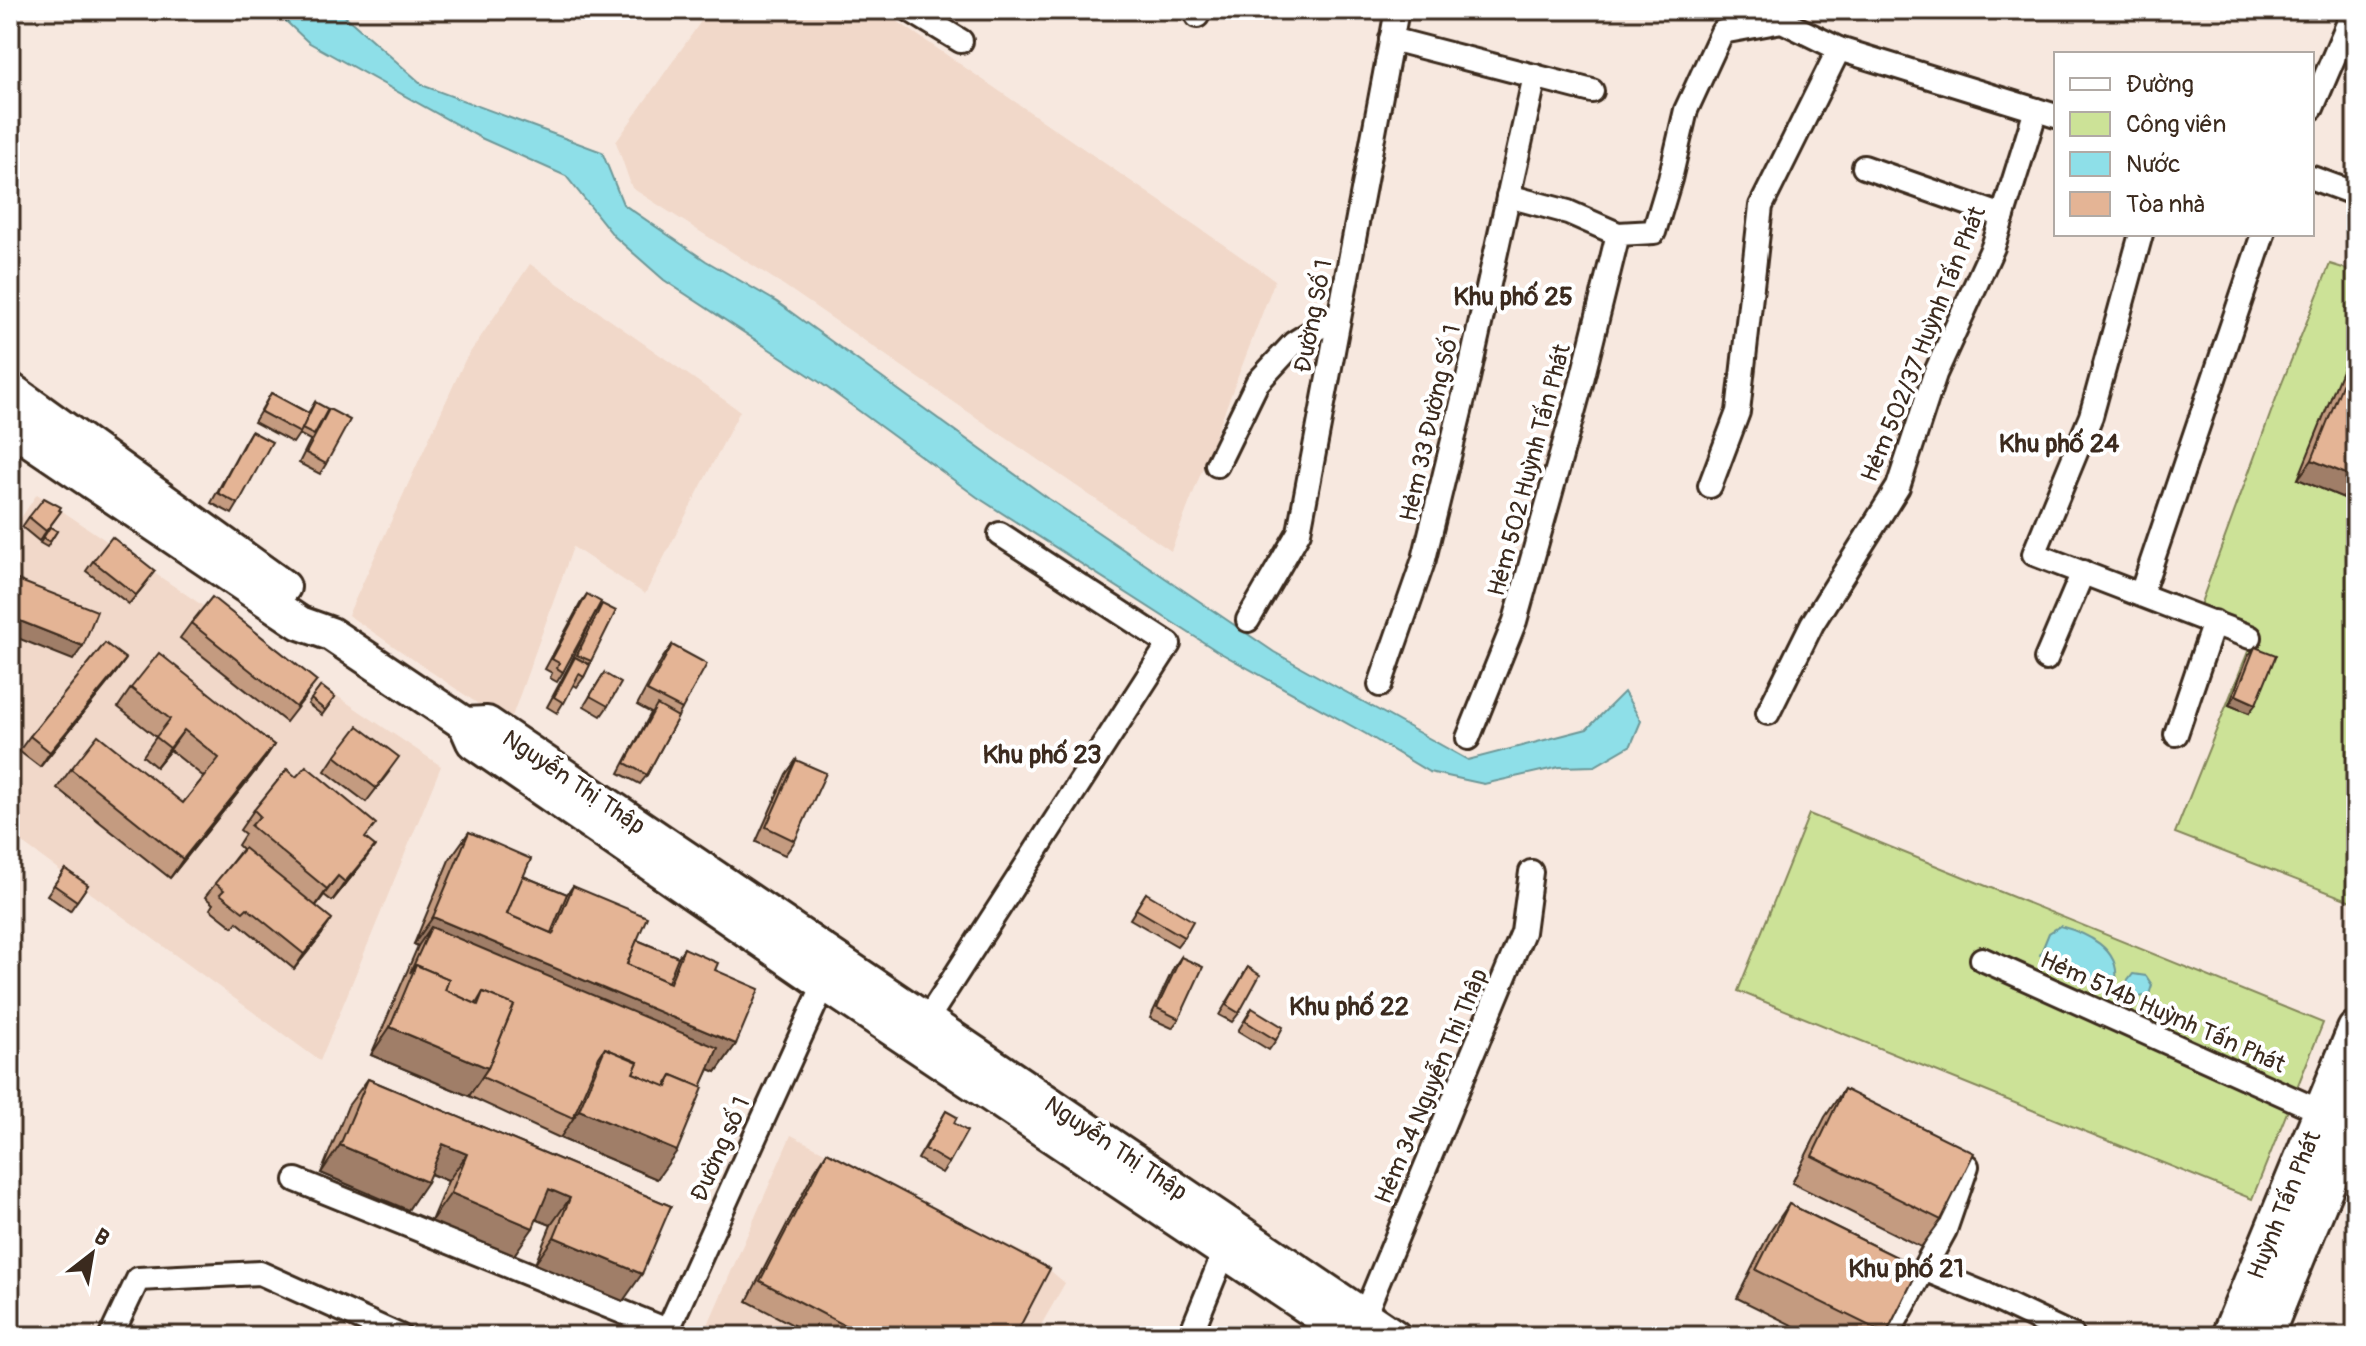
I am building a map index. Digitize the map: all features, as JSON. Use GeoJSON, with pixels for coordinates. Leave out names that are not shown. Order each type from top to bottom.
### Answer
{"type":"FeatureCollection","features":[{"type":"Feature","properties":{"kind":"main road","name":"Nguyễn Thị Thập"},"geometry":{"type":"LineString","coordinates":[[10,389],[310,606],[331,634]]}},
{"type":"Feature","properties":{"kind":"main road","name":"Nguyễn Thị Thập"},"geometry":{"type":"LineString","coordinates":[[10,427],[300,623],[331,634],[465,724],[473,742],[830,971],[1357,1326]]}},
{"type":"Feature","properties":{"kind":"main road","name":"Nguyễn Thị Thập"},"geometry":{"type":"LineString","coordinates":[[919,1031],[1225,1250],[1357,1326],[1394,1336]]}},
{"type":"Feature","properties":{"kind":"main road","name":"Huỳnh Tấn Phát"},"geometry":{"type":"LineString","coordinates":[[2264,1336],[2333,1126],[2355,1036]]}},
{"type":"Feature","properties":{"kind":"main road","name":"Huỳnh Tấn Phát"},"geometry":{"type":"LineString","coordinates":[[2230,1336],[2333,1126]]}},
{"type":"Feature","properties":{"kind":"street"},"geometry":{"type":"LineString","coordinates":[[910,10],[961,41]]}},
{"type":"Feature","properties":{"kind":"street","name":"Đường Số 1"},"geometry":{"type":"LineString","coordinates":[[1248,620],[1299,532],[1397,10]]}},
{"type":"Feature","properties":{"kind":"street"},"geometry":{"type":"LineString","coordinates":[[2314,103],[2354,10]]}},
{"type":"Feature","properties":{"kind":"street"},"geometry":{"type":"LineString","coordinates":[[1508,196],[1568,212],[1618,234],[1654,232],[1686,110],[1722,32],[1782,21],[1839,49],[2046,113]]}},
{"type":"Feature","properties":{"kind":"street"},"geometry":{"type":"LineString","coordinates":[[1391,39],[1592,91]]}},
{"type":"Feature","properties":{"kind":"street"},"geometry":{"type":"LineString","coordinates":[[1710,486],[1738,412],[1761,206],[1839,49]]}},
{"type":"Feature","properties":{"kind":"street","name":"Hẻm 33 Đường Số 1"},"geometry":{"type":"LineString","coordinates":[[1380,685],[1424,559],[1467,383],[1535,76]]}},
{"type":"Feature","properties":{"kind":"street","name":"Hẻm 502/37 Huỳnh Tấn Phát"},"geometry":{"type":"LineString","coordinates":[[1768,713],[1812,624],[1898,487],[1935,374],[1993,247],[2046,113]]}},
{"type":"Feature","properties":{"kind":"street"},"geometry":{"type":"LineString","coordinates":[[1864,167],[2003,216]]}},
{"type":"Feature","properties":{"kind":"street"},"geometry":{"type":"LineString","coordinates":[[2314,179],[2356,194]]}},
{"type":"Feature","properties":{"kind":"street","name":"Hẻm 502 Huỳnh Tấn Phát"},"geometry":{"type":"LineString","coordinates":[[1468,738],[1515,621],[1581,384],[1618,234]]}},
{"type":"Feature","properties":{"kind":"street"},"geometry":{"type":"LineString","coordinates":[[2140,236],[2091,416],[2034,554],[2250,637]]}},
{"type":"Feature","properties":{"kind":"street"},"geometry":{"type":"LineString","coordinates":[[2141,594],[2262,236]]}},
{"type":"Feature","properties":{"kind":"street"},"geometry":{"type":"LineString","coordinates":[[1217,465],[1257,383],[1294,343],[1339,315]]}},
{"type":"Feature","properties":{"kind":"street"},"geometry":{"type":"LineString","coordinates":[[919,1031],[1169,644],[1000,534]]}},
{"type":"Feature","properties":{"kind":"street"},"geometry":{"type":"LineString","coordinates":[[2046,659],[2083,572]]}},
{"type":"Feature","properties":{"kind":"street"},"geometry":{"type":"LineString","coordinates":[[2176,734],[2214,622]]}},
{"type":"Feature","properties":{"kind":"street","name":"Hẻm 34 Nguyễn Thị Thập"},"geometry":{"type":"LineString","coordinates":[[1357,1326],[1523,932],[1531,872]]}},
{"type":"Feature","properties":{"kind":"street","name":"Hẻm 514b Huỳnh Tấn Phát"},"geometry":{"type":"LineString","coordinates":[[1982,959],[2333,1126]]}},
{"type":"Feature","properties":{"kind":"street","name":"Đường số 1"},"geometry":{"type":"LineString","coordinates":[[666,1333],[830,971]]}},
{"type":"Feature","properties":{"kind":"street"},"geometry":{"type":"LineString","coordinates":[[1887,1336],[1945,1230],[1967,1166]]}},
{"type":"Feature","properties":{"kind":"street"},"geometry":{"type":"LineString","coordinates":[[296,1180],[666,1333]]}},
{"type":"Feature","properties":{"kind":"street"},"geometry":{"type":"LineString","coordinates":[[1190,1336],[1225,1250]]}},
{"type":"Feature","properties":{"kind":"street"},"geometry":{"type":"LineString","coordinates":[[1924,1269],[2073,1336]]}},
{"type":"Feature","properties":{"kind":"street"},"geometry":{"type":"LineString","coordinates":[[111,1336],[138,1279],[260,1273],[400,1336]]}},
{"type":"Feature","properties":{"kind":"shaded area"},"geometry":{"type":"Polygon","coordinates":[[[709,10],[881,10],[1275,280],[1171,551],[785,286],[632,188],[616,142],[709,10]]]}},
{"type":"Feature","properties":{"kind":"shaded area"},"geometry":{"type":"Polygon","coordinates":[[[530,264],[740,411],[645,594],[573,547],[509,725],[348,615],[465,360],[530,264]]]}},
{"type":"Feature","properties":{"kind":"shaded area"},"geometry":{"type":"Polygon","coordinates":[[[37,494],[441,766],[320,1061],[10,834],[10,516],[19,521],[37,494]]]}},
{"type":"Feature","properties":{"kind":"shaded area"},"geometry":{"type":"Polygon","coordinates":[[[791,1135],[1038,1260],[1065,1283],[1040,1327],[1054,1336],[703,1336],[791,1135]]]}},
{"type":"Feature","properties":{"kind":"green space"},"geometry":{"type":"Polygon","coordinates":[[[2330,264],[2356,272],[2356,903],[2175,833],[2255,634],[2198,611],[2278,393],[2330,264]]]}},
{"type":"Feature","properties":{"kind":"green space"},"geometry":{"type":"Polygon","coordinates":[[[1809,814],[2323,1023],[2252,1199],[1738,991],[1809,814]]]}},
{"type":"Feature","properties":{"kind":"water"},"geometry":{"type":"Polygon","coordinates":[[[274,10],[338,10],[424,86],[602,152],[623,204],[706,261],[777,302],[1049,499],[1274,652],[1468,760],[1587,729],[1624,692],[1641,721],[1631,745],[1595,766],[1559,767],[1484,784],[1429,772],[1217,651],[977,497],[818,381],[664,280],[614,236],[566,176],[481,138],[308,42],[274,10]]]}},
{"type":"Feature","properties":{"kind":"water"},"geometry":{"type":"Polygon","coordinates":[[[2060,926],[2090,938],[2107,951],[2113,959],[2116,980],[2102,985],[2040,955],[2049,933],[2060,926]]]}},
{"type":"Feature","properties":{"kind":"water"},"geometry":{"type":"Polygon","coordinates":[[[2133,974],[2146,976],[2152,985],[2149,995],[2135,998],[2125,991],[2126,983],[2133,974]]]}},
{"type":"Feature","properties":{"kind":"building"},"geometry":{"type":"Polygon","coordinates":[[[2356,350],[2356,478],[2312,460],[2356,350]]]}},
{"type":"Feature","properties":{"kind":"building"},"geometry":{"type":"Polygon","coordinates":[[[271,393],[310,414],[300,433],[261,412],[271,393]]]}},
{"type":"Feature","properties":{"kind":"building"},"geometry":{"type":"Polygon","coordinates":[[[315,402],[328,409],[314,435],[302,429],[315,402]]]}},
{"type":"Feature","properties":{"kind":"building"},"geometry":{"type":"Polygon","coordinates":[[[329,409],[350,420],[326,464],[306,453],[329,409]]]}},
{"type":"Feature","properties":{"kind":"building"},"geometry":{"type":"Polygon","coordinates":[[[251,431],[272,442],[238,504],[218,493],[251,431]]]}},
{"type":"Feature","properties":{"kind":"building"},"geometry":{"type":"Polygon","coordinates":[[[44,498],[61,507],[46,531],[29,517],[44,498]]]}},
{"type":"Feature","properties":{"kind":"building"},"geometry":{"type":"Polygon","coordinates":[[[50,527],[57,531],[50,542],[43,538],[50,527]]]}},
{"type":"Feature","properties":{"kind":"building"},"geometry":{"type":"Polygon","coordinates":[[[112,537],[155,571],[136,595],[93,561],[112,537]]]}},
{"type":"Feature","properties":{"kind":"building"},"geometry":{"type":"Polygon","coordinates":[[[10,577],[97,611],[83,646],[10,617],[10,577]]]}},
{"type":"Feature","properties":{"kind":"building"},"geometry":{"type":"Polygon","coordinates":[[[587,594],[601,602],[563,672],[557,668],[559,663],[552,659],[587,594]]]}},
{"type":"Feature","properties":{"kind":"building"},"geometry":{"type":"Polygon","coordinates":[[[212,597],[317,681],[296,707],[191,623],[212,597]]]}},
{"type":"Feature","properties":{"kind":"building"},"geometry":{"type":"Polygon","coordinates":[[[602,604],[616,611],[591,661],[577,655],[602,604]]]}},
{"type":"Feature","properties":{"kind":"building"},"geometry":{"type":"Polygon","coordinates":[[[105,643],[126,659],[50,752],[30,736],[105,643]]]}},
{"type":"Feature","properties":{"kind":"building"},"geometry":{"type":"Polygon","coordinates":[[[672,645],[707,664],[682,709],[647,691],[672,645]]]}},
{"type":"Feature","properties":{"kind":"building"},"geometry":{"type":"Polygon","coordinates":[[[2255,647],[2276,655],[2256,704],[2236,695],[2255,647]]]}},
{"type":"Feature","properties":{"kind":"building"},"geometry":{"type":"Polygon","coordinates":[[[159,653],[274,745],[183,859],[71,769],[98,735],[183,803],[219,758],[184,730],[170,748],[156,737],[170,719],[131,688],[159,653]]]}},
{"type":"Feature","properties":{"kind":"building"},"geometry":{"type":"Polygon","coordinates":[[[575,657],[590,665],[584,677],[579,674],[564,703],[554,697],[575,657]]]}},
{"type":"Feature","properties":{"kind":"building"},"geometry":{"type":"Polygon","coordinates":[[[604,673],[621,683],[608,706],[590,696],[604,673]]]}},
{"type":"Feature","properties":{"kind":"building"},"geometry":{"type":"Polygon","coordinates":[[[321,686],[335,697],[325,710],[311,699],[321,686]]]}},
{"type":"Feature","properties":{"kind":"building"},"geometry":{"type":"Polygon","coordinates":[[[657,705],[678,717],[647,775],[625,763],[657,705]]]}},
{"type":"Feature","properties":{"kind":"building"},"geometry":{"type":"Polygon","coordinates":[[[358,726],[399,757],[376,788],[335,756],[358,726]]]}},
{"type":"Feature","properties":{"kind":"building"},"geometry":{"type":"Polygon","coordinates":[[[796,760],[826,773],[795,841],[766,827],[796,760]]]}},
{"type":"Feature","properties":{"kind":"building"},"geometry":{"type":"Polygon","coordinates":[[[306,766],[376,824],[365,838],[375,846],[345,882],[338,876],[327,889],[251,826],[260,816],[254,810],[287,769],[296,777],[306,766]]]}},
{"type":"Feature","properties":{"kind":"building"},"geometry":{"type":"Polygon","coordinates":[[[469,832],[531,859],[507,914],[553,934],[573,886],[647,917],[627,964],[670,983],[684,948],[718,963],[715,970],[759,989],[736,1044],[433,917],[469,832]]]}},
{"type":"Feature","properties":{"kind":"building"},"geometry":{"type":"Polygon","coordinates":[[[244,848],[332,919],[304,954],[247,908],[243,912],[220,894],[224,890],[215,883],[244,848]]]}},
{"type":"Feature","properties":{"kind":"building"},"geometry":{"type":"Polygon","coordinates":[[[65,869],[88,885],[77,901],[54,885],[65,869]]]}},
{"type":"Feature","properties":{"kind":"building"},"geometry":{"type":"Polygon","coordinates":[[[523,876],[567,894],[551,933],[507,914],[523,876]]]}},
{"type":"Feature","properties":{"kind":"building"},"geometry":{"type":"Polygon","coordinates":[[[1146,893],[1193,921],[1184,937],[1136,909],[1146,893]]]}},
{"type":"Feature","properties":{"kind":"building"},"geometry":{"type":"Polygon","coordinates":[[[431,927],[718,1048],[701,1087],[672,1075],[665,1087],[633,1073],[638,1062],[605,1048],[573,1118],[482,1077],[514,1005],[483,992],[476,1004],[445,990],[449,979],[416,965],[410,973],[431,927]]]}},
{"type":"Feature","properties":{"kind":"building"},"geometry":{"type":"Polygon","coordinates":[[[637,940],[678,957],[668,982],[627,964],[637,940]]]}},
{"type":"Feature","properties":{"kind":"building"},"geometry":{"type":"Polygon","coordinates":[[[1181,957],[1203,967],[1179,1019],[1157,1008],[1181,957]]]}},
{"type":"Feature","properties":{"kind":"building"},"geometry":{"type":"Polygon","coordinates":[[[416,965],[449,979],[445,990],[478,1005],[483,992],[514,1005],[488,1068],[390,1027],[416,965]]]}},
{"type":"Feature","properties":{"kind":"building"},"geometry":{"type":"Polygon","coordinates":[[[1248,967],[1260,975],[1239,1013],[1226,1005],[1248,967]]]}},
{"type":"Feature","properties":{"kind":"building"},"geometry":{"type":"Polygon","coordinates":[[[1252,1008],[1283,1027],[1276,1040],[1245,1021],[1252,1008]]]}},
{"type":"Feature","properties":{"kind":"building"},"geometry":{"type":"Polygon","coordinates":[[[605,1048],[638,1062],[633,1073],[667,1087],[672,1075],[703,1088],[677,1151],[579,1110],[605,1048]]]}},
{"type":"Feature","properties":{"kind":"building"},"geometry":{"type":"Polygon","coordinates":[[[368,1079],[671,1206],[642,1274],[554,1237],[570,1198],[549,1189],[533,1228],[451,1193],[467,1154],[443,1144],[427,1182],[340,1145],[368,1079]]]}},
{"type":"Feature","properties":{"kind":"building"},"geometry":{"type":"Polygon","coordinates":[[[1844,1089],[1974,1153],[1941,1220],[1812,1156],[1844,1089]]]}},
{"type":"Feature","properties":{"kind":"building"},"geometry":{"type":"Polygon","coordinates":[[[946,1111],[957,1117],[954,1123],[967,1131],[949,1163],[925,1149],[946,1111]]]}},
{"type":"Feature","properties":{"kind":"building"},"geometry":{"type":"Polygon","coordinates":[[[827,1152],[1050,1269],[1015,1336],[865,1336],[760,1281],[827,1152]]]}},
{"type":"Feature","properties":{"kind":"building"},"geometry":{"type":"Polygon","coordinates":[[[1789,1204],[1919,1268],[1886,1334],[1756,1270],[1789,1204]]]}},
{"type":"Feature","properties":{"kind":"district","name":"Khu phố 25"},"geometry":{"type":"Point","coordinates":[1513,296]}},
{"type":"Feature","properties":{"kind":"district","name":"Khu phố 24"},"geometry":{"type":"Point","coordinates":[2059,443]}},
{"type":"Feature","properties":{"kind":"district","name":"Khu phố 23"},"geometry":{"type":"Point","coordinates":[1042,754]}},
{"type":"Feature","properties":{"kind":"district","name":"Khu phố 22"},"geometry":{"type":"Point","coordinates":[1349,1006]}},
{"type":"Feature","properties":{"kind":"district","name":"Khu phố 21"},"geometry":{"type":"Point","coordinates":[1906,1268]}}]}
